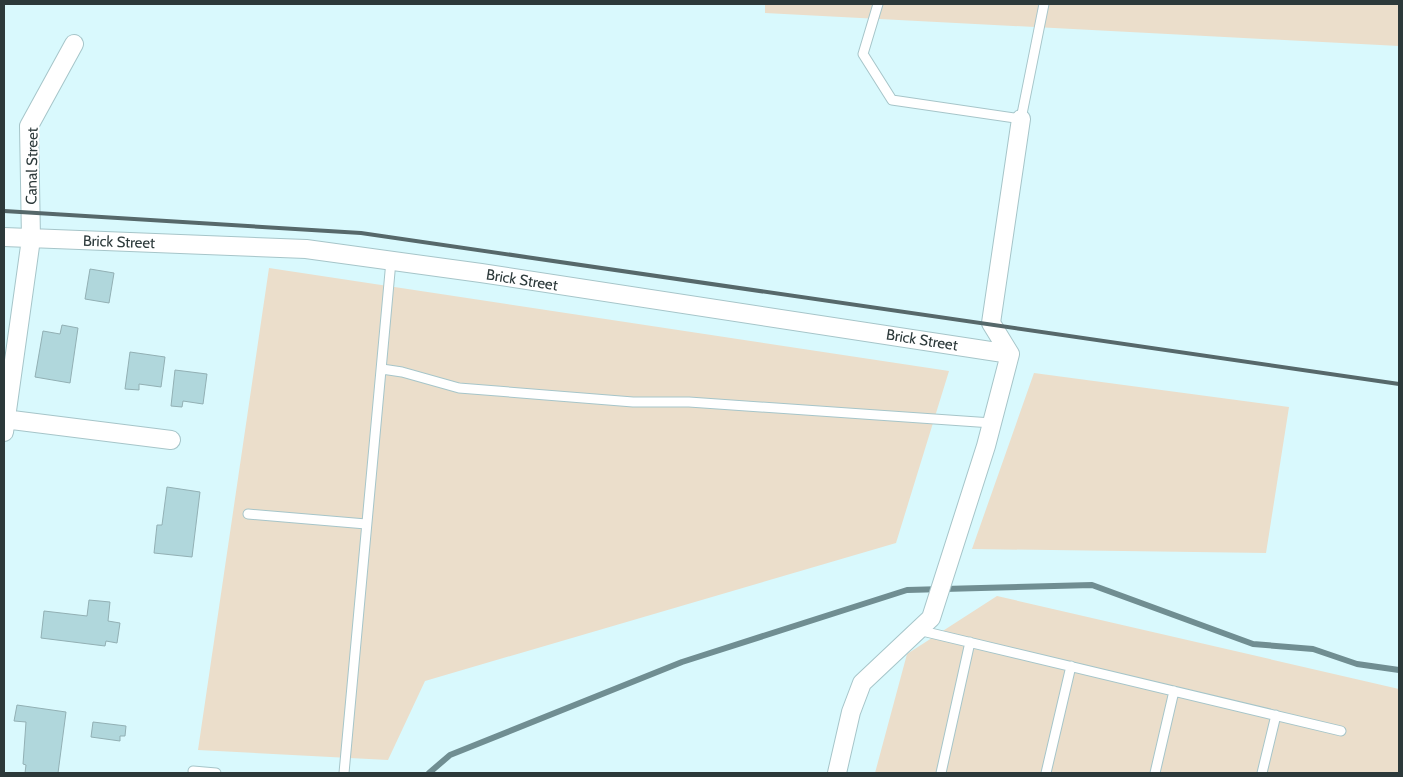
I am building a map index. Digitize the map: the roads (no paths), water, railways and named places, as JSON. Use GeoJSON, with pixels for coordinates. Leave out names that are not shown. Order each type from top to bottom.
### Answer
{"type":"FeatureCollection","features":[{"type":"Feature","properties":{"kind":"street","name":"Canal Street"},"geometry":{"type":"LineString","coordinates":[[4,423],[30,239],[29,126],[74,44]]}},
{"type":"Feature","properties":{"kind":"street"},"geometry":{"type":"LineString","coordinates":[[837,773],[851,712],[862,683],[931,618],[952,557],[992,423],[1010,354],[991,323],[1021,119]]}},
{"type":"Feature","properties":{"kind":"street","name":"Brick Street"},"geometry":{"type":"LineString","coordinates":[[4,238],[306,249],[1010,354]]}},
{"type":"Feature","properties":{"kind":"street"},"geometry":{"type":"LineString","coordinates":[[4,423],[171,440]]}},
{"type":"Feature","properties":{"kind":"lane"},"geometry":{"type":"LineString","coordinates":[[878,4],[863,54],[892,100],[1021,119],[1044,4]]}},
{"type":"Feature","properties":{"kind":"lane"},"geometry":{"type":"LineString","coordinates":[[344,773],[391,261]]}},
{"type":"Feature","properties":{"kind":"lane"},"geometry":{"type":"LineString","coordinates":[[382,368],[468,389],[633,402],[689,402],[992,423]]}},
{"type":"Feature","properties":{"kind":"lane"},"geometry":{"type":"LineString","coordinates":[[248,514],[366,524]]}},
{"type":"Feature","properties":{"kind":"lane"},"geometry":{"type":"LineString","coordinates":[[918,630],[1341,731]]}},
{"type":"Feature","properties":{"kind":"lane"},"geometry":{"type":"LineString","coordinates":[[942,773],[970,642]]}},
{"type":"Feature","properties":{"kind":"lane"},"geometry":{"type":"LineString","coordinates":[[1046,773],[1071,666]]}},
{"type":"Feature","properties":{"kind":"lane"},"geometry":{"type":"LineString","coordinates":[[1155,773],[1174,691]]}},
{"type":"Feature","properties":{"kind":"lane"},"geometry":{"type":"LineString","coordinates":[[1262,773],[1276,715]]}},
{"type":"Feature","properties":{"kind":"lane"},"geometry":{"type":"LineString","coordinates":[[193,771],[216,773]]}},
{"type":"Feature","properties":{"kind":"waterway"},"geometry":{"type":"LineString","coordinates":[[429,773],[450,755],[682,662],[907,590],[1092,585],[1253,644],[1313,649],[1357,664],[1399,670]]}},
{"type":"Feature","properties":{"kind":"railway"},"geometry":{"type":"LineString","coordinates":[[4,211],[361,233],[1399,384]]}}]}
